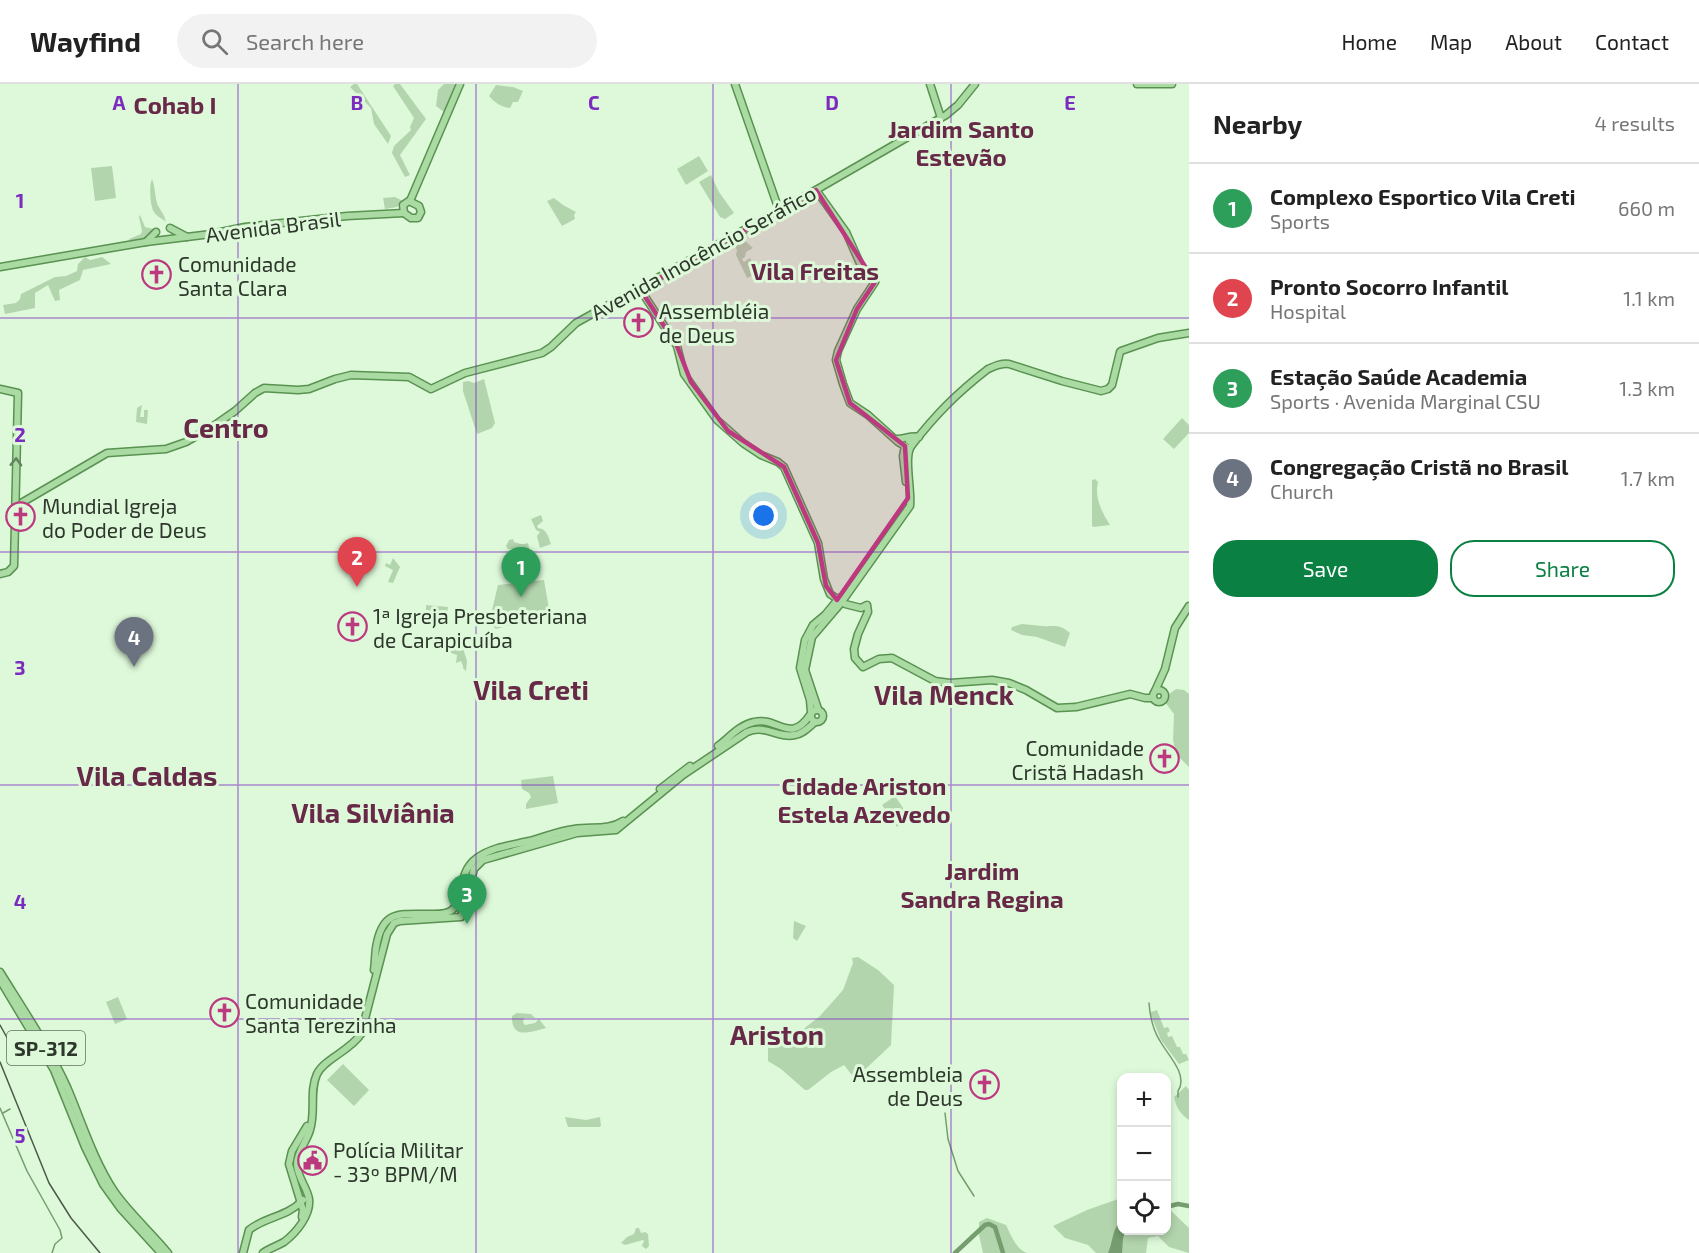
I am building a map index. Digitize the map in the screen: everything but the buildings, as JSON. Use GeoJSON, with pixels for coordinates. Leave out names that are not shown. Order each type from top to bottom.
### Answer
{"type":"FeatureCollection","features":[{"type":"Feature","properties":{"kind":"main road"},"geometry":{"type":"LineString","coordinates":[[410,201],[419,206],[421,212],[416,219],[411,218],[403,210],[405,203],[410,201],[460,84]]}},
{"type":"Feature","properties":{"kind":"main road"},"geometry":{"type":"LineString","coordinates":[[735,84],[779,210]]}},
{"type":"Feature","properties":{"kind":"main road"},"geometry":{"type":"LineString","coordinates":[[930,84],[941,118]]}},
{"type":"Feature","properties":{"kind":"main road","name":"Avenida Inocêncio Seráfico"},"geometry":{"type":"LineString","coordinates":[[15,511],[23,502],[107,453],[165,449],[186,442],[221,421],[264,388],[309,389],[351,375],[409,377],[431,389],[465,373],[542,353],[573,325],[941,118],[958,105],[975,84]]}},
{"type":"Feature","properties":{"kind":"main road"},"geometry":{"type":"LineString","coordinates":[[1137,84],[1172,84]]}},
{"type":"Feature","properties":{"kind":"main road"},"geometry":{"type":"LineString","coordinates":[[816,190],[846,232],[862,268],[875,282],[860,303],[837,356],[837,364],[850,403],[896,439],[909,442]]}},
{"type":"Feature","properties":{"kind":"main road","name":"Avenida Brasil"},"geometry":{"type":"LineString","coordinates":[[0,267],[245,227],[403,210]]}},
{"type":"Feature","properties":{"kind":"main road"},"geometry":{"type":"LineString","coordinates":[[170,228],[187,237]]}},
{"type":"Feature","properties":{"kind":"main road"},"geometry":{"type":"LineString","coordinates":[[146,242],[156,232]]}},
{"type":"Feature","properties":{"kind":"main road"},"geometry":{"type":"LineString","coordinates":[[639,289],[676,346],[684,374],[690,385],[711,411],[728,431],[753,450],[784,466],[818,543],[826,586],[831,595],[839,602],[856,607],[865,606],[868,612],[854,649],[855,658],[863,668],[879,659],[892,658],[935,681],[951,683],[992,680],[1009,683],[1057,708],[1076,708],[1130,694],[1145,698],[1159,689],[1163,691]]}},
{"type":"Feature","properties":{"kind":"main road"},"geometry":{"type":"LineString","coordinates":[[875,552],[907,504],[908,489],[903,456],[909,442],[920,428],[988,369],[999,364],[1009,364],[1101,391],[1112,385],[1120,352],[1158,338],[1189,333]]}},
{"type":"Feature","properties":{"kind":"main road"},"geometry":{"type":"LineString","coordinates":[[0,389],[18,393],[14,562],[13,568],[0,574]]}},
{"type":"Feature","properties":{"kind":"main road"},"geometry":{"type":"LineString","coordinates":[[815,722],[806,674],[812,637],[913,503],[908,457],[909,442]]}},
{"type":"Feature","properties":{"kind":"main road"},"geometry":{"type":"LineString","coordinates":[[15,496],[23,502]]}},
{"type":"Feature","properties":{"kind":"main road"},"geometry":{"type":"LineString","coordinates":[[1160,681],[1166,694],[1164,700],[1157,702],[1154,694],[1165,669],[1175,628],[1189,606]]}},
{"type":"Feature","properties":{"kind":"main road"},"geometry":{"type":"LineString","coordinates":[[379,938],[379,942],[382,943],[390,928],[397,921],[461,917],[474,869],[483,860],[577,833],[616,830],[683,775],[747,732],[764,729],[795,735],[820,721],[823,718],[822,712],[813,712],[802,725],[792,729],[758,721],[744,725],[721,745],[678,774],[613,827],[567,830],[485,853],[468,867],[458,902],[454,908],[455,917]]}},
{"type":"Feature","properties":{"kind":"main road"},"geometry":{"type":"LineString","coordinates":[[357,1037],[375,967],[379,938],[387,921],[395,915],[444,913],[454,908],[463,909]]}},
{"type":"Feature","properties":{"kind":"main road"},"geometry":{"type":"LineString","coordinates":[[300,1224],[303,1214],[301,1203],[289,1164],[311,1127],[313,1091],[317,1073],[322,1066],[346,1050],[363,1026],[387,934]]}},
{"type":"Feature","properties":{"kind":"main road","name":"SP-312"},"geometry":{"type":"LineString","coordinates":[[0,972],[54,1062],[108,1181],[168,1253]]}},
{"type":"Feature","properties":{"kind":"main road","name":"SP-312"},"geometry":{"type":"LineString","coordinates":[[0,980],[54,1070],[85,1147],[103,1184],[121,1209],[161,1253]]}},
{"type":"Feature","properties":{"kind":"main road"},"geometry":{"type":"LineString","coordinates":[[263,1253],[284,1242],[300,1224],[308,1208],[308,1196],[298,1172],[295,1154]]}},
{"type":"Feature","properties":{"kind":"main road"},"geometry":{"type":"LineString","coordinates":[[243,1253],[249,1230],[289,1212],[308,1196]]}},
{"type":"Feature","properties":{"kind":"highlighted area"},"geometry":{"type":"Polygon","coordinates":[[[816,190],[875,282],[857,309],[836,360],[850,403],[905,446],[908,498],[837,600],[826,586],[818,543],[784,467],[728,431],[691,382],[677,346],[640,289],[816,190]]]}},
{"type":"Feature","properties":{"kind":"shaded area"},"geometry":{"type":"Polygon","coordinates":[[[357,84],[391,136],[388,144],[374,124],[371,108],[350,87],[357,84]]]}},
{"type":"Feature","properties":{"kind":"shaded area"},"geometry":{"type":"Polygon","coordinates":[[[400,84],[426,119],[400,155],[410,175],[405,177],[392,153],[394,146],[411,130],[414,118],[393,86],[400,84]]]}},
{"type":"Feature","properties":{"kind":"shaded area"},"geometry":{"type":"Polygon","coordinates":[[[444,84],[455,84],[444,112],[436,106],[438,90],[444,84]]]}},
{"type":"Feature","properties":{"kind":"shaded area"},"geometry":{"type":"Polygon","coordinates":[[[496,85],[523,91],[518,102],[513,102],[510,108],[496,103],[489,96],[496,85]]]}},
{"type":"Feature","properties":{"kind":"shaded area"},"geometry":{"type":"Polygon","coordinates":[[[699,156],[708,171],[686,185],[677,169],[699,156]]]}},
{"type":"Feature","properties":{"kind":"shaded area"},"geometry":{"type":"Polygon","coordinates":[[[112,166],[116,198],[95,201],[91,168],[112,166]]]}},
{"type":"Feature","properties":{"kind":"shaded area"},"geometry":{"type":"Polygon","coordinates":[[[711,175],[719,192],[734,213],[725,219],[720,217],[699,182],[711,175]]]}},
{"type":"Feature","properties":{"kind":"shaded area"},"geometry":{"type":"Polygon","coordinates":[[[152,179],[157,203],[166,222],[156,215],[153,209],[150,190],[152,179]]]}},
{"type":"Feature","properties":{"kind":"shaded area"},"geometry":{"type":"Polygon","coordinates":[[[395,197],[403,201],[397,207],[385,209],[383,198],[395,197]]]}},
{"type":"Feature","properties":{"kind":"shaded area"},"geometry":{"type":"Polygon","coordinates":[[[554,198],[576,212],[575,219],[562,226],[547,201],[554,198]]]}},
{"type":"Feature","properties":{"kind":"shaded area"},"geometry":{"type":"Polygon","coordinates":[[[140,215],[145,227],[153,229],[152,233],[144,240],[129,244],[129,239],[141,234],[140,215]]]}},
{"type":"Feature","properties":{"kind":"shaded area"},"geometry":{"type":"Polygon","coordinates":[[[743,239],[753,248],[746,252],[742,259],[744,262],[750,258],[758,273],[747,278],[736,255],[737,250],[734,244],[743,239]]]}},
{"type":"Feature","properties":{"kind":"shaded area"},"geometry":{"type":"Polygon","coordinates":[[[85,257],[90,260],[102,257],[111,264],[83,270],[80,280],[59,290],[60,300],[55,301],[48,285],[35,293],[35,308],[5,314],[3,305],[16,303],[21,294],[55,277],[66,276],[77,271],[78,264],[85,257]]]}},
{"type":"Feature","properties":{"kind":"shaded area"},"geometry":{"type":"Polygon","coordinates":[[[484,379],[495,423],[492,428],[477,434],[463,391],[463,382],[474,383],[484,379]]]}},
{"type":"Feature","properties":{"kind":"shaded area"},"geometry":{"type":"Polygon","coordinates":[[[142,405],[140,417],[144,417],[144,410],[148,410],[147,424],[136,422],[137,408],[142,405]]]}},
{"type":"Feature","properties":{"kind":"shaded area"},"geometry":{"type":"Polygon","coordinates":[[[1182,418],[1189,425],[1189,433],[1174,449],[1163,439],[1182,418]]]}},
{"type":"Feature","properties":{"kind":"shaded area"},"geometry":{"type":"Polygon","coordinates":[[[1095,479],[1098,482],[1097,494],[1100,505],[1110,525],[1092,526],[1092,480],[1095,479]]]}},
{"type":"Feature","properties":{"kind":"shaded area"},"geometry":{"type":"Polygon","coordinates":[[[541,515],[543,521],[537,526],[545,531],[551,544],[540,548],[537,536],[540,532],[536,530],[531,519],[541,515]]]}},
{"type":"Feature","properties":{"kind":"shaded area"},"geometry":{"type":"Polygon","coordinates":[[[513,539],[519,544],[528,543],[531,557],[520,559],[517,564],[518,571],[530,571],[531,558],[536,575],[505,579],[502,570],[516,556],[516,549],[508,549],[506,546],[509,540],[513,539]]]}},
{"type":"Feature","properties":{"kind":"shaded area"},"geometry":{"type":"Polygon","coordinates":[[[393,558],[400,567],[393,583],[388,582],[393,570],[385,566],[386,563],[390,565],[393,558]]]}},
{"type":"Feature","properties":{"kind":"shaded area"},"geometry":{"type":"Polygon","coordinates":[[[544,580],[549,609],[546,615],[496,629],[491,625],[498,585],[544,580]]]}},
{"type":"Feature","properties":{"kind":"shaded area"},"geometry":{"type":"Polygon","coordinates":[[[426,605],[448,607],[447,615],[426,610],[426,605]]]}},
{"type":"Feature","properties":{"kind":"shaded area"},"geometry":{"type":"Polygon","coordinates":[[[1022,624],[1059,627],[1070,633],[1065,647],[1011,630],[1012,627],[1022,624]]]}},
{"type":"Feature","properties":{"kind":"shaded area"},"geometry":{"type":"Polygon","coordinates":[[[459,643],[462,645],[467,661],[466,671],[461,661],[456,663],[457,655],[451,653],[453,646],[459,643]]]}},
{"type":"Feature","properties":{"kind":"shaded area"},"geometry":{"type":"Polygon","coordinates":[[[1176,689],[1184,690],[1189,694],[1189,767],[1176,754],[1173,740],[1174,714],[1165,702],[1165,697],[1176,689]]]}},
{"type":"Feature","properties":{"kind":"shaded area"},"geometry":{"type":"Polygon","coordinates":[[[553,776],[558,803],[526,809],[526,804],[531,797],[522,789],[521,780],[553,776]]]}},
{"type":"Feature","properties":{"kind":"shaded area"},"geometry":{"type":"Polygon","coordinates":[[[895,796],[910,818],[897,827],[882,805],[895,796]]]}},
{"type":"Feature","properties":{"kind":"shaded area"},"geometry":{"type":"Polygon","coordinates":[[[794,921],[806,926],[797,941],[793,938],[794,921]]]}},
{"type":"Feature","properties":{"kind":"shaded area"},"geometry":{"type":"Polygon","coordinates":[[[858,957],[878,970],[894,985],[891,1045],[855,1079],[844,1065],[805,1090],[768,1061],[768,1047],[792,1038],[820,1016],[843,990],[853,963],[852,958],[858,957]]]}},
{"type":"Feature","properties":{"kind":"shaded area"},"geometry":{"type":"Polygon","coordinates":[[[118,997],[127,1019],[115,1024],[106,1002],[118,997]]]}},
{"type":"Feature","properties":{"kind":"shaded area"},"geometry":{"type":"Polygon","coordinates":[[[1157,1010],[1164,1028],[1168,1027],[1170,1031],[1167,1033],[1168,1037],[1172,1036],[1177,1047],[1180,1047],[1189,1060],[1179,1064],[1161,1040],[1151,1015],[1151,1012],[1157,1010]]]}},
{"type":"Feature","properties":{"kind":"shaded area"},"geometry":{"type":"Polygon","coordinates":[[[517,1013],[531,1014],[535,1018],[524,1018],[525,1025],[535,1023],[539,1019],[546,1028],[528,1032],[518,1031],[513,1024],[512,1016],[517,1013]]]}},
{"type":"Feature","properties":{"kind":"shaded area"},"geometry":{"type":"Polygon","coordinates":[[[343,1064],[369,1090],[354,1106],[327,1080],[343,1064]]]}},
{"type":"Feature","properties":{"kind":"shaded area"},"geometry":{"type":"Polygon","coordinates":[[[1186,1086],[1189,1090],[1189,1120],[1179,1110],[1174,1097],[1186,1086]]]}},
{"type":"Feature","properties":{"kind":"shaded area"},"geometry":{"type":"Polygon","coordinates":[[[565,1117],[586,1120],[600,1117],[601,1126],[568,1127],[565,1117]]]}},
{"type":"Feature","properties":{"kind":"shaded area"},"geometry":{"type":"Polygon","coordinates":[[[1117,1199],[1117,1235],[1171,1235],[1171,1211],[1189,1228],[1189,1253],[1169,1247],[1158,1236],[1148,1238],[1146,1253],[1096,1253],[1088,1245],[1065,1238],[1053,1226],[1117,1199]]]}},
{"type":"Feature","properties":{"kind":"shaded area"},"geometry":{"type":"Polygon","coordinates":[[[987,1218],[1006,1225],[1017,1245],[1027,1253],[983,1253],[979,1222],[987,1218]]]}},
{"type":"Feature","properties":{"kind":"shaded area"},"geometry":{"type":"Polygon","coordinates":[[[1117,1226],[1117,1235],[1124,1235],[1122,1253],[1108,1253],[1117,1226]]]}},
{"type":"Feature","properties":{"kind":"shaded area"},"geometry":{"type":"Polygon","coordinates":[[[636,1228],[639,1228],[641,1233],[648,1234],[649,1246],[646,1249],[642,1246],[643,1240],[625,1245],[621,1243],[634,1234],[636,1228]]]}},
{"type":"Feature","properties":{"kind":"waterway"},"geometry":{"type":"LineString","coordinates":[[1149,1003],[1155,1032],[1176,1065],[1181,1078],[1178,1097]]}},
{"type":"Feature","properties":{"kind":"waterway"},"geometry":{"type":"LineString","coordinates":[[0,1108],[27,1171],[60,1230],[62,1238],[55,1244],[52,1253]]}},
{"type":"Feature","properties":{"kind":"waterway"},"geometry":{"type":"LineString","coordinates":[[3,1113],[10,1109]]}},
{"type":"Feature","properties":{"kind":"waterway"},"geometry":{"type":"LineString","coordinates":[[945,1113],[948,1139],[958,1171],[974,1196]]}},
{"type":"Feature","properties":{"kind":"waterway"},"geometry":{"type":"LineString","coordinates":[[1171,1206],[1178,1204],[1189,1206]]}},
{"type":"Feature","properties":{"kind":"waterway"},"geometry":{"type":"LineString","coordinates":[[955,1253],[985,1225],[989,1224],[995,1227],[1003,1253]]}},
{"type":"Feature","properties":{"kind":"railway"},"geometry":{"type":"LineString","coordinates":[[0,1025],[10,1043]]}},
{"type":"Feature","properties":{"kind":"railway"},"geometry":{"type":"LineString","coordinates":[[0,1062],[49,1183],[71,1218],[100,1253]]}},
{"type":"Feature","properties":{"kind":"place","name":"Comunidade Santa Clara"},"geometry":{"type":"Point","coordinates":[157,275]}},
{"type":"Feature","properties":{"kind":"place","name":"Assembléia de Deus"},"geometry":{"type":"Point","coordinates":[638,322]}},
{"type":"Feature","properties":{"kind":"place","name":"Mundial Igreja do Poder de Deus"},"geometry":{"type":"Point","coordinates":[21,517]}},
{"type":"Feature","properties":{"kind":"place","name":"Pronto Socorro Infantil"},"geometry":{"type":"Point","coordinates":[357,587]}},
{"type":"Feature","properties":{"kind":"place","name":"Complexo Esportico Vila Creti"},"geometry":{"type":"Point","coordinates":[521,597]}},
{"type":"Feature","properties":{"kind":"place","name":"1ª Igreja Presbeteriana de Carapicuíba"},"geometry":{"type":"Point","coordinates":[352,627]}},
{"type":"Feature","properties":{"kind":"place","name":"Congregação Cristã no Brasil"},"geometry":{"type":"Point","coordinates":[134,667]}},
{"type":"Feature","properties":{"kind":"place","name":"Comunidade Cristã Hadash"},"geometry":{"type":"Point","coordinates":[1165,759]}},
{"type":"Feature","properties":{"kind":"place","name":"Estação Saúde Academia"},"geometry":{"type":"Point","coordinates":[467,924]}},
{"type":"Feature","properties":{"kind":"place","name":"Comunidade Santa Terezinha"},"geometry":{"type":"Point","coordinates":[224,1012]}},
{"type":"Feature","properties":{"kind":"place","name":"Assembleia de Deus"},"geometry":{"type":"Point","coordinates":[984,1085]}},
{"type":"Feature","properties":{"kind":"place","name":"Polícia Militar - 33º BPM/M"},"geometry":{"type":"Point","coordinates":[312,1161]}},
{"type":"Feature","properties":{"kind":"district","name":"Cohab I"},"geometry":{"type":"Point","coordinates":[175,104]}},
{"type":"Feature","properties":{"kind":"district","name":"Jardim Santo Estevão"},"geometry":{"type":"Point","coordinates":[961,142]}},
{"type":"Feature","properties":{"kind":"district","name":"Vila Freitas"},"geometry":{"type":"Point","coordinates":[815,270]}},
{"type":"Feature","properties":{"kind":"district","name":"Centro"},"geometry":{"type":"Point","coordinates":[226,427]}},
{"type":"Feature","properties":{"kind":"district","name":"Vila Creti"},"geometry":{"type":"Point","coordinates":[531,689]}},
{"type":"Feature","properties":{"kind":"district","name":"Vila Menck"},"geometry":{"type":"Point","coordinates":[944,694]}},
{"type":"Feature","properties":{"kind":"district","name":"Vila Caldas"},"geometry":{"type":"Point","coordinates":[147,775]}},
{"type":"Feature","properties":{"kind":"district","name":"Cidade Ariston Estela Azevedo"},"geometry":{"type":"Point","coordinates":[864,799]}},
{"type":"Feature","properties":{"kind":"district","name":"Vila Silviânia"},"geometry":{"type":"Point","coordinates":[373,812]}},
{"type":"Feature","properties":{"kind":"district","name":"Jardim Sandra Regina"},"geometry":{"type":"Point","coordinates":[982,884]}},
{"type":"Feature","properties":{"kind":"district","name":"Ariston"},"geometry":{"type":"Point","coordinates":[777,1034]}}]}
